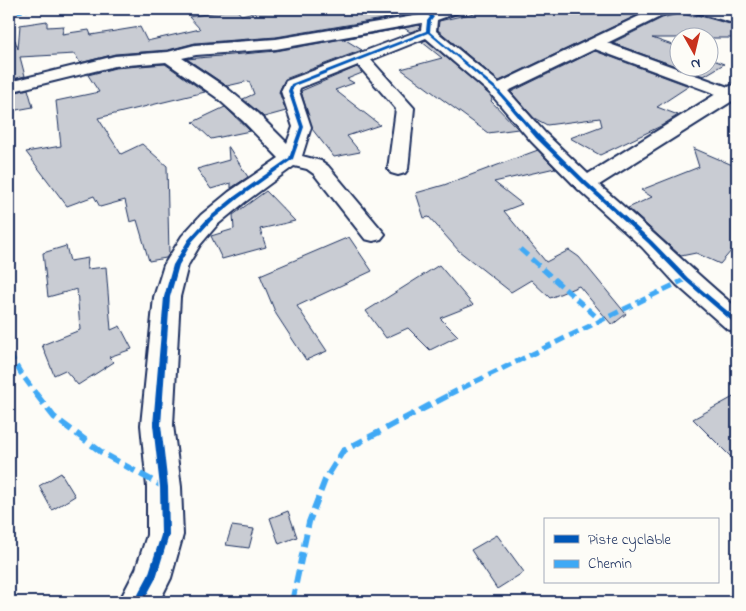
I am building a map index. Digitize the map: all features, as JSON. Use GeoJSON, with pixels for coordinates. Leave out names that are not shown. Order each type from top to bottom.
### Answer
{"type":"FeatureCollection","features":[{"type":"Feature","properties":{"kind":"street"},"geometry":{"type":"LineString","coordinates":[[138,602],[152,578],[164,535],[164,487],[157,425],[167,297],[176,265],[190,241],[209,220],[237,197],[291,159],[302,127],[290,90],[292,85],[361,59],[427,19],[454,9]]}},
{"type":"Feature","properties":{"kind":"street"},"geometry":{"type":"LineString","coordinates":[[497,90],[666,9]]}},
{"type":"Feature","properties":{"kind":"street"},"geometry":{"type":"LineString","coordinates":[[700,9],[737,20]]}},
{"type":"Feature","properties":{"kind":"street"},"geometry":{"type":"LineString","coordinates":[[9,87],[115,61],[169,57],[195,50],[276,44],[427,19]]}},
{"type":"Feature","properties":{"kind":"street"},"geometry":{"type":"LineString","coordinates":[[427,19],[497,90],[538,137],[586,184],[650,242],[686,279],[737,322]]}},
{"type":"Feature","properties":{"kind":"street"},"geometry":{"type":"LineString","coordinates":[[594,43],[734,92]]}},
{"type":"Feature","properties":{"kind":"street"},"geometry":{"type":"LineString","coordinates":[[169,57],[222,93],[250,117],[291,159],[314,165],[321,170],[373,234]]}},
{"type":"Feature","properties":{"kind":"street"},"geometry":{"type":"LineString","coordinates":[[361,59],[405,108],[398,169]]}},
{"type":"Feature","properties":{"kind":"street"},"geometry":{"type":"LineString","coordinates":[[586,184],[734,92]]}},
{"type":"Feature","properties":{"kind":"building"},"geometry":{"type":"Polygon","coordinates":[[[236,9],[241,15],[269,9],[411,9],[412,14],[276,37],[195,43],[168,50],[115,54],[80,63],[75,54],[20,57],[25,76],[9,80],[9,41],[15,40],[18,49],[20,25],[47,21],[47,27],[64,26],[62,34],[89,30],[91,35],[140,27],[147,41],[200,29],[189,17],[236,9]]]}},
{"type":"Feature","properties":{"kind":"building"},"geometry":{"type":"Polygon","coordinates":[[[494,9],[650,9],[499,81],[438,30],[439,21],[494,9]]]}},
{"type":"Feature","properties":{"kind":"building"},"geometry":{"type":"Polygon","coordinates":[[[682,13],[693,17],[697,15],[737,26],[737,38],[718,38],[718,28],[668,28],[668,38],[652,38],[668,44],[668,63],[612,43],[662,18],[682,13]]]}},
{"type":"Feature","properties":{"kind":"building"},"geometry":{"type":"Polygon","coordinates":[[[420,25],[419,29],[410,32],[404,28],[344,39],[362,50],[285,79],[279,92],[286,111],[264,117],[243,99],[254,94],[249,81],[227,86],[187,59],[276,51],[420,25]]]}},
{"type":"Feature","properties":{"kind":"building"},"geometry":{"type":"Polygon","coordinates":[[[426,40],[490,95],[491,101],[518,129],[488,133],[401,69],[442,58],[422,42],[426,40]]]}},
{"type":"Feature","properties":{"kind":"building"},"geometry":{"type":"Polygon","coordinates":[[[595,51],[689,86],[657,107],[678,115],[661,126],[600,155],[570,138],[602,126],[600,118],[547,125],[534,118],[511,92],[595,51]]]}},
{"type":"Feature","properties":{"kind":"building"},"geometry":{"type":"Polygon","coordinates":[[[718,62],[724,64],[718,68],[718,62]]]}},
{"type":"Feature","properties":{"kind":"building"},"geometry":{"type":"Polygon","coordinates":[[[165,64],[205,92],[98,118],[121,154],[142,144],[167,166],[169,254],[166,258],[149,261],[137,220],[130,222],[125,200],[100,207],[94,196],[67,206],[26,152],[61,146],[56,101],[99,92],[88,75],[115,68],[165,64]]]}},
{"type":"Feature","properties":{"kind":"building"},"geometry":{"type":"Polygon","coordinates":[[[357,67],[362,73],[347,79],[354,83],[335,90],[380,125],[347,136],[360,152],[334,157],[312,129],[301,91],[357,67]]]}},
{"type":"Feature","properties":{"kind":"building"},"geometry":{"type":"Polygon","coordinates":[[[28,89],[33,107],[11,111],[9,94],[28,89]]]}},
{"type":"Feature","properties":{"kind":"building"},"geometry":{"type":"Polygon","coordinates":[[[225,107],[250,131],[211,139],[193,122],[225,107]]]}},
{"type":"Feature","properties":{"kind":"building"},"geometry":{"type":"Polygon","coordinates":[[[228,146],[248,177],[231,188],[231,183],[211,189],[197,169],[229,160],[228,146]]]}},
{"type":"Feature","properties":{"kind":"building"},"geometry":{"type":"Polygon","coordinates":[[[693,148],[737,167],[737,244],[720,264],[696,253],[681,256],[628,208],[652,197],[641,190],[699,167],[693,148]]]}},
{"type":"Feature","properties":{"kind":"building"},"geometry":{"type":"Polygon","coordinates":[[[538,150],[555,168],[494,182],[522,204],[504,211],[546,262],[569,250],[579,257],[626,314],[612,325],[579,286],[550,298],[531,280],[511,292],[459,251],[429,217],[424,218],[416,193],[444,185],[538,150]]]}},
{"type":"Feature","properties":{"kind":"building"},"geometry":{"type":"Polygon","coordinates":[[[266,191],[295,221],[260,229],[266,247],[222,259],[211,236],[234,229],[233,215],[266,191]]]}},
{"type":"Feature","properties":{"kind":"building"},"geometry":{"type":"Polygon","coordinates":[[[349,237],[372,271],[297,306],[327,351],[306,360],[276,314],[260,275],[349,237]]]}},
{"type":"Feature","properties":{"kind":"building"},"geometry":{"type":"Polygon","coordinates":[[[66,246],[70,261],[88,258],[87,269],[106,267],[111,330],[120,326],[132,349],[109,357],[114,362],[78,385],[65,370],[54,375],[42,345],[80,330],[77,289],[48,297],[43,253],[66,246]]]}},
{"type":"Feature","properties":{"kind":"building"},"geometry":{"type":"Polygon","coordinates":[[[439,265],[473,305],[440,318],[458,336],[430,350],[408,328],[386,338],[366,311],[439,265]]]}},
{"type":"Feature","properties":{"kind":"building"},"geometry":{"type":"Polygon","coordinates":[[[737,395],[737,463],[693,419],[737,395]]]}},
{"type":"Feature","properties":{"kind":"building"},"geometry":{"type":"Polygon","coordinates":[[[61,473],[75,496],[52,510],[39,486],[61,473]]]}},
{"type":"Feature","properties":{"kind":"building"},"geometry":{"type":"Polygon","coordinates":[[[288,511],[297,537],[279,544],[270,518],[288,511]]]}},
{"type":"Feature","properties":{"kind":"building"},"geometry":{"type":"Polygon","coordinates":[[[232,526],[254,529],[249,548],[226,545],[232,526]]]}},
{"type":"Feature","properties":{"kind":"building"},"geometry":{"type":"Polygon","coordinates":[[[497,535],[524,572],[497,589],[471,550],[497,535]]]}},
{"type":"Feature","properties":{"kind":"marked path"},"geometry":{"type":"LineString","coordinates":[[9,14],[32,9]]}},
{"type":"Feature","properties":{"kind":"marked path"},"geometry":{"type":"LineString","coordinates":[[520,249],[600,320]]}},
{"type":"Feature","properties":{"kind":"marked path"},"geometry":{"type":"LineString","coordinates":[[292,602],[309,522],[325,480],[343,451],[425,406],[686,279]]}},
{"type":"Feature","properties":{"kind":"marked path"},"geometry":{"type":"LineString","coordinates":[[9,353],[20,372],[54,417],[104,454],[164,487]]}},
{"type":"Feature","properties":{"kind":"cycle path"},"geometry":{"type":"LineString","coordinates":[[422,9],[432,17],[429,21],[428,32],[497,90],[538,137],[586,184],[650,242],[686,279],[737,322]]}},
{"type":"Feature","properties":{"kind":"cycle path"},"geometry":{"type":"LineString","coordinates":[[138,602],[152,578],[165,535],[164,487],[157,425],[167,297],[176,265],[190,241],[209,220],[237,197],[291,159],[302,127],[290,91],[292,85],[428,32]]}}]}
